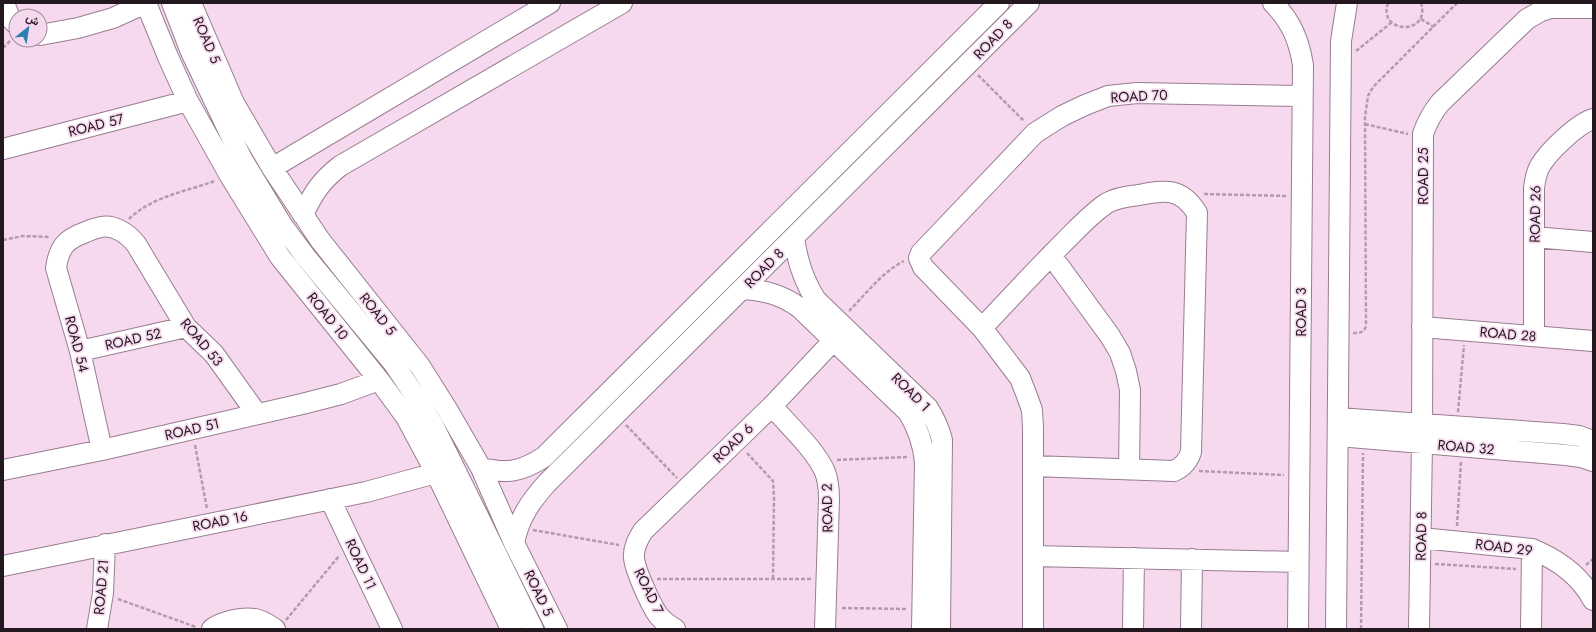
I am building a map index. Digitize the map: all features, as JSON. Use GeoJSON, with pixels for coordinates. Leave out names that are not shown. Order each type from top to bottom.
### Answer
{"type":"FeatureCollection","features":[{"type":"Feature","properties":{"kind":"street"},"geometry":{"type":"LineString","coordinates":[[4,3],[8,13]]}},
{"type":"Feature","properties":{"kind":"street"},"geometry":{"type":"LineString","coordinates":[[48,34],[78,28],[113,18],[146,3]]}},
{"type":"Feature","properties":{"kind":"street","name":"ROAD 10"},"geometry":{"type":"LineString","coordinates":[[146,3],[168,58],[188,101],[230,176],[280,256],[379,380],[406,417],[436,473],[511,629]]}},
{"type":"Feature","properties":{"kind":"street","name":"ROAD 5"},"geometry":{"type":"LineString","coordinates":[[172,3],[191,52],[224,124],[261,192],[305,256],[402,360],[432,383],[481,468],[516,535],[556,629]]}},
{"type":"Feature","properties":{"kind":"street","name":"ROAD 5"},"geometry":{"type":"LineString","coordinates":[[191,3],[234,103],[272,168],[402,360],[408,383],[433,425],[533,629]]}},
{"type":"Feature","properties":{"kind":"street"},"geometry":{"type":"LineString","coordinates":[[272,168],[550,3]]}},
{"type":"Feature","properties":{"kind":"street"},"geometry":{"type":"LineString","coordinates":[[303,215],[312,196],[324,179],[340,166],[622,3]]}},
{"type":"Feature","properties":{"kind":"street","name":"ROAD 8"},"geometry":{"type":"LineString","coordinates":[[481,468],[497,472],[514,471],[530,466],[544,457],[999,3]]}},
{"type":"Feature","properties":{"kind":"street","name":"ROAD 8"},"geometry":{"type":"LineString","coordinates":[[516,535],[525,512],[546,483],[742,290],[1029,3]]}},
{"type":"Feature","properties":{"kind":"street","name":"ROAD 3"},"geometry":{"type":"LineString","coordinates":[[1273,3],[1290,23],[1297,36],[1303,65],[1298,629]]}},
{"type":"Feature","properties":{"kind":"street"},"geometry":{"type":"LineString","coordinates":[[1336,629],[1341,63],[1343,26],[1347,3]]}},
{"type":"Feature","properties":{"kind":"street","name":"ROAD 25"},"geometry":{"type":"LineString","coordinates":[[1422,434],[1423,137],[1427,122],[1432,112],[1440,103],[1527,19],[1541,11],[1551,8],[1593,8]]}},
{"type":"Feature","properties":{"kind":"street","name":"ROAD 70"},"geometry":{"type":"LineString","coordinates":[[919,258],[921,253],[1035,133],[1062,116],[1085,105],[1108,96],[1137,93],[1302,96]]}},
{"type":"Feature","properties":{"kind":"street","name":"ROAD 57"},"geometry":{"type":"LineString","coordinates":[[3,148],[188,101]]}},
{"type":"Feature","properties":{"kind":"street","name":"ROAD 26"},"geometry":{"type":"LineString","coordinates":[[1534,336],[1535,180],[1540,166],[1574,129],[1593,119]]}},
{"type":"Feature","properties":{"kind":"street"},"geometry":{"type":"LineString","coordinates":[[982,328],[1051,255],[1091,216],[1108,203],[1127,197],[1161,191],[1172,192],[1183,196],[1191,204],[1196,213],[1191,452],[1189,459],[1184,465],[1174,471],[1033,466]]}},
{"type":"Feature","properties":{"kind":"street"},"geometry":{"type":"LineString","coordinates":[[67,241],[73,236],[101,226],[121,231]]}},
{"type":"Feature","properties":{"kind":"street","name":"ROAD 53"},"geometry":{"type":"LineString","coordinates":[[121,231],[129,236],[136,244],[186,327],[214,354],[257,414]]}},
{"type":"Feature","properties":{"kind":"street","name":"ROAD 1"},"geometry":{"type":"LineString","coordinates":[[794,237],[800,270],[807,286],[816,300],[928,408],[940,429],[942,440],[940,629]]}},
{"type":"Feature","properties":{"kind":"street"},"geometry":{"type":"LineString","coordinates":[[1534,237],[1593,242]]}},
{"type":"Feature","properties":{"kind":"street","name":"ROAD 54"},"geometry":{"type":"LineString","coordinates":[[67,241],[57,258],[56,268],[80,351],[102,450]]}},
{"type":"Feature","properties":{"kind":"street"},"geometry":{"type":"LineString","coordinates":[[1051,255],[1110,336],[1120,353],[1130,390],[1129,470]]}},
{"type":"Feature","properties":{"kind":"street"},"geometry":{"type":"LineString","coordinates":[[919,258],[923,267],[982,328],[1020,378],[1028,396],[1032,410],[1033,629]]}},
{"type":"Feature","properties":{"kind":"street","name":"ROAD 1"},"geometry":{"type":"LineString","coordinates":[[742,290],[758,290],[773,293],[800,308],[908,412],[921,436],[924,456],[922,629]]}},
{"type":"Feature","properties":{"kind":"street","name":"ROAD 52"},"geometry":{"type":"LineString","coordinates":[[80,351],[186,327]]}},
{"type":"Feature","properties":{"kind":"street","name":"ROAD 28"},"geometry":{"type":"LineString","coordinates":[[1422,327],[1593,341]]}},
{"type":"Feature","properties":{"kind":"street","name":"ROAD 6"},"geometry":{"type":"LineString","coordinates":[[635,547],[643,532],[772,406],[833,341]]}},
{"type":"Feature","properties":{"kind":"street","name":"ROAD 51"},"geometry":{"type":"LineString","coordinates":[[3,470],[102,450],[257,414],[328,397],[379,380]]}},
{"type":"Feature","properties":{"kind":"street","name":"ROAD 2"},"geometry":{"type":"LineString","coordinates":[[772,406],[820,461],[825,473],[828,486],[825,629]]}},
{"type":"Feature","properties":{"kind":"street","name":"ROAD 32"},"geometry":{"type":"LineString","coordinates":[[1338,427],[1363,439],[1422,434],[1456,426],[1563,434],[1578,436],[1593,441]]}},
{"type":"Feature","properties":{"kind":"street","name":"ROAD 32"},"geometry":{"type":"LineString","coordinates":[[1338,427],[1422,434],[1462,447],[1566,455],[1581,457],[1593,461]]}},
{"type":"Feature","properties":{"kind":"street","name":"ROAD 8"},"geometry":{"type":"LineString","coordinates":[[1419,629],[1422,434]]}},
{"type":"Feature","properties":{"kind":"street","name":"ROAD 16"},"geometry":{"type":"LineString","coordinates":[[3,566],[330,499],[401,483],[436,473]]}},
{"type":"Feature","properties":{"kind":"street","name":"ROAD 11"},"geometry":{"type":"LineString","coordinates":[[330,499],[392,629]]}},
{"type":"Feature","properties":{"kind":"street","name":"ROAD 29"},"geometry":{"type":"LineString","coordinates":[[1421,538],[1532,549],[1547,555],[1562,564],[1589,591],[1593,600]]}},
{"type":"Feature","properties":{"kind":"street","name":"ROAD 21"},"geometry":{"type":"LineString","coordinates":[[97,629],[103,593],[105,544]]}},
{"type":"Feature","properties":{"kind":"street","name":"ROAD 7"},"geometry":{"type":"LineString","coordinates":[[635,547],[634,561],[657,613],[665,622],[675,629]]}},
{"type":"Feature","properties":{"kind":"street"},"geometry":{"type":"LineString","coordinates":[[1531,629],[1532,549]]}},
{"type":"Feature","properties":{"kind":"street"},"geometry":{"type":"LineString","coordinates":[[1033,556],[1298,562]]}},
{"type":"Feature","properties":{"kind":"street"},"geometry":{"type":"LineString","coordinates":[[1133,629],[1134,558]]}},
{"type":"Feature","properties":{"kind":"street"},"geometry":{"type":"LineString","coordinates":[[1191,629],[1192,559]]}},
{"type":"Feature","properties":{"kind":"street"},"geometry":{"type":"LineString","coordinates":[[212,629],[216,626],[229,622],[256,619],[267,624],[279,626]]}},
{"type":"Feature","properties":{"kind":"path"},"geometry":{"type":"LineString","coordinates":[[1388,3],[1387,12],[1392,22],[1401,27],[1407,28],[1421,19],[1423,8],[1421,3]]}},
{"type":"Feature","properties":{"kind":"path"},"geometry":{"type":"LineString","coordinates":[[1339,334],[1361,332],[1366,326],[1365,124],[1367,103],[1371,90],[1457,3]]}},
{"type":"Feature","properties":{"kind":"path"},"geometry":{"type":"LineString","coordinates":[[1421,19],[1434,27]]}},
{"type":"Feature","properties":{"kind":"path"},"geometry":{"type":"LineString","coordinates":[[1341,63],[1392,22]]}},
{"type":"Feature","properties":{"kind":"path"},"geometry":{"type":"LineString","coordinates":[[968,65],[1035,133]]}},
{"type":"Feature","properties":{"kind":"path"},"geometry":{"type":"LineString","coordinates":[[1365,124],[1423,137]]}},
{"type":"Feature","properties":{"kind":"path"},"geometry":{"type":"LineString","coordinates":[[121,231],[136,213],[145,206],[230,176]]}},
{"type":"Feature","properties":{"kind":"path"},"geometry":{"type":"LineString","coordinates":[[1183,196],[1214,194],[1302,196]]}},
{"type":"Feature","properties":{"kind":"path"},"geometry":{"type":"LineString","coordinates":[[3,240],[23,236],[38,236],[67,241]]}},
{"type":"Feature","properties":{"kind":"path"},"geometry":{"type":"LineString","coordinates":[[839,322],[894,266],[904,261],[919,258]]}},
{"type":"Feature","properties":{"kind":"path"},"geometry":{"type":"LineString","coordinates":[[1456,426],[1465,331]]}},
{"type":"Feature","properties":{"kind":"path"},"geometry":{"type":"LineString","coordinates":[[616,414],[687,488]]}},
{"type":"Feature","properties":{"kind":"path"},"geometry":{"type":"LineString","coordinates":[[192,429],[210,524]]}},
{"type":"Feature","properties":{"kind":"path"},"geometry":{"type":"LineString","coordinates":[[1361,629],[1363,439]]}},
{"type":"Feature","properties":{"kind":"path"},"geometry":{"type":"LineString","coordinates":[[735,441],[773,481],[773,579]]}},
{"type":"Feature","properties":{"kind":"path"},"geometry":{"type":"LineString","coordinates":[[1456,542],[1462,447]]}},
{"type":"Feature","properties":{"kind":"path"},"geometry":{"type":"LineString","coordinates":[[820,461],[924,456]]}},
{"type":"Feature","properties":{"kind":"path"},"geometry":{"type":"LineString","coordinates":[[1184,465],[1203,473],[1300,476]]}},
{"type":"Feature","properties":{"kind":"path"},"geometry":{"type":"LineString","coordinates":[[516,535],[635,547]]}},
{"type":"Feature","properties":{"kind":"path"},"geometry":{"type":"LineString","coordinates":[[279,626],[327,572],[350,542]]}},
{"type":"Feature","properties":{"kind":"path"},"geometry":{"type":"LineString","coordinates":[[1420,564],[1531,569]]}},
{"type":"Feature","properties":{"kind":"path"},"geometry":{"type":"LineString","coordinates":[[641,579],[826,579]]}},
{"type":"Feature","properties":{"kind":"path"},"geometry":{"type":"LineString","coordinates":[[103,593],[200,629]]}},
{"type":"Feature","properties":{"kind":"path"},"geometry":{"type":"LineString","coordinates":[[825,608],[922,609]]}}]}
